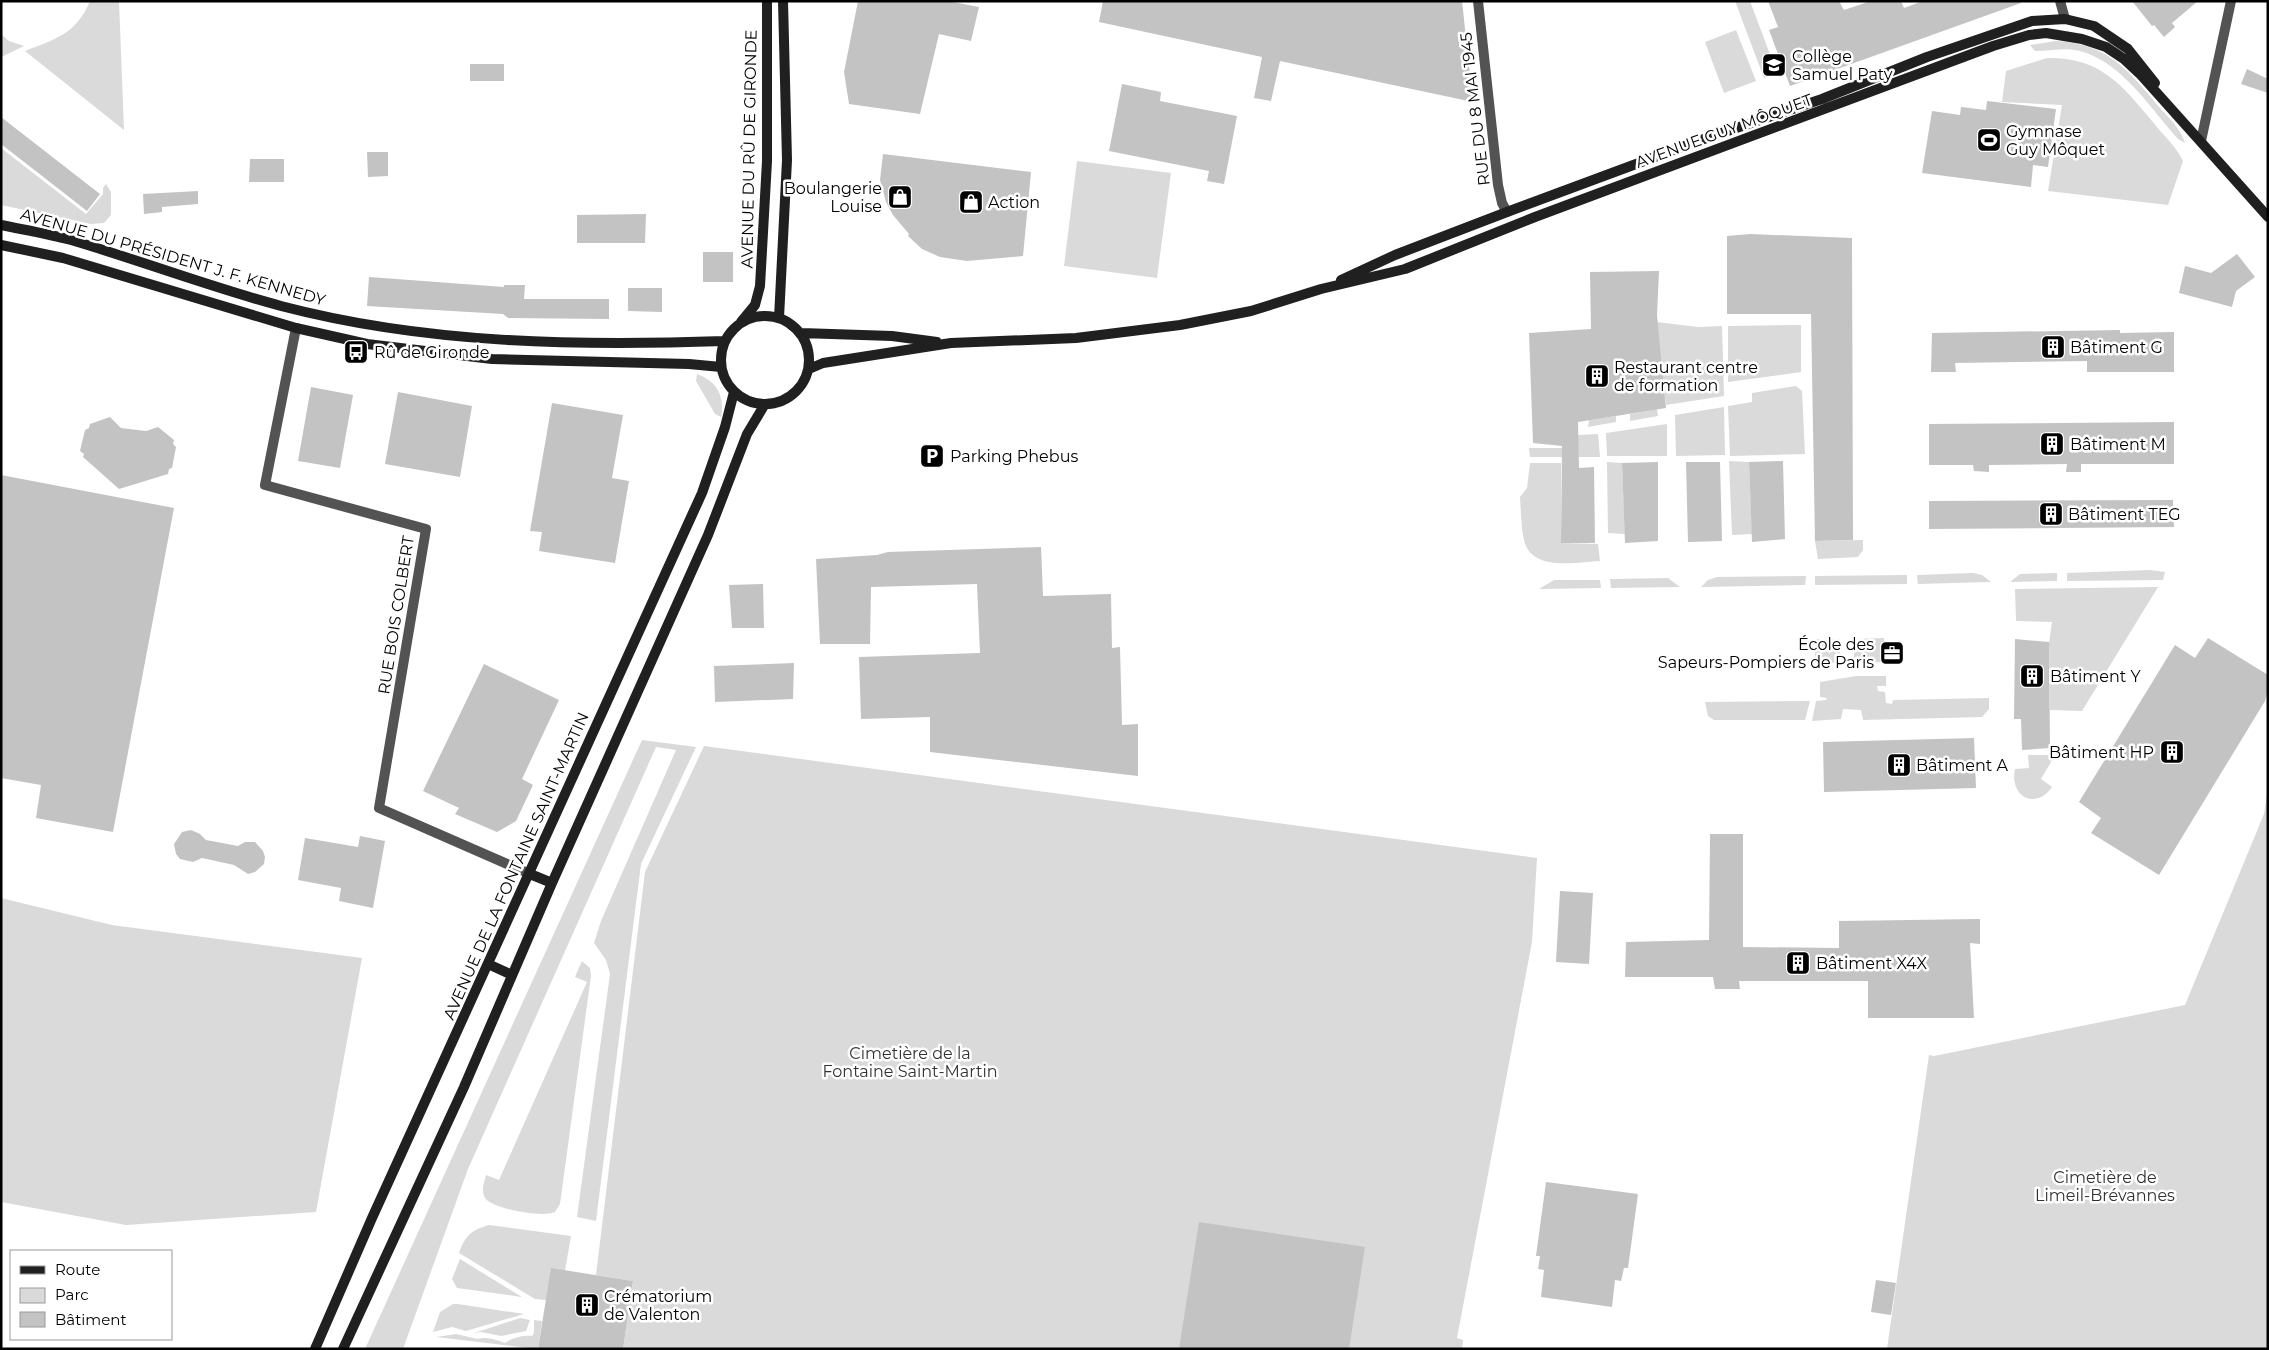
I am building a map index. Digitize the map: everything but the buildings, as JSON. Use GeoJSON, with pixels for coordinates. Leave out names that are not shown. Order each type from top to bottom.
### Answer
{"type":"FeatureCollection","features":[{"type":"Feature","properties":{"kind":"main road","name":"AVENUE DU RÛ DE GIRONDE"},"geometry":{"type":"LineString","coordinates":[[741,322],[756,305],[760,286],[766,162],[767,1]]}},
{"type":"Feature","properties":{"kind":"main road","name":"AVENUE DU RÛ DE GIRONDE"},"geometry":{"type":"LineString","coordinates":[[779,318],[787,160],[784,1]]}},
{"type":"Feature","properties":{"kind":"main road"},"geometry":{"type":"LineString","coordinates":[[2046,33],[2065,19],[2082,38]]}},
{"type":"Feature","properties":{"kind":"main road","name":"AVENUE GUY MÔQUET"},"geometry":{"type":"LineString","coordinates":[[1321,289],[1395,254],[1698,141],[1822,98],[1867,79],[2032,21],[2065,19],[2094,26],[2128,49],[2148,72],[2174,111]]}},
{"type":"Feature","properties":{"kind":"main road","name":"AVENUE GUY MÔQUET"},"geometry":{"type":"LineString","coordinates":[[809,368],[823,363],[951,343],[1076,338],[1180,325],[1251,311],[1321,289],[1405,269],[1535,217],[1985,49],[2029,35],[2046,33],[2082,38],[2106,47],[2124,60],[2174,111]]}},
{"type":"Feature","properties":{"kind":"main road"},"geometry":{"type":"LineString","coordinates":[[2174,111],[2268,217]]}},
{"type":"Feature","properties":{"kind":"main road","name":"AVENUE DU PRÉSIDENT J. F. KENNEDY"},"geometry":{"type":"LineString","coordinates":[[1,225],[69,240],[281,306],[390,329],[494,340],[590,344],[725,341]]}},
{"type":"Feature","properties":{"kind":"main road","name":"AVENUE DU PRÉSIDENT J. F. KENNEDY"},"geometry":{"type":"LineString","coordinates":[[1,244],[64,258],[296,328],[386,347],[492,359],[689,364],[721,367]]}},
{"type":"Feature","properties":{"kind":"main road"},"geometry":{"type":"LineString","coordinates":[[753,317],[779,318],[791,324],[801,334],[807,344],[809,368],[805,380],[793,394],[777,403],[765,404],[749,401],[734,392],[726,381],[721,367],[721,354],[725,341],[741,322],[753,317]]}},
{"type":"Feature","properties":{"kind":"main road","name":"AVENUE GUY MÔQUET"},"geometry":{"type":"LineString","coordinates":[[801,334],[892,336],[951,343]]}},
{"type":"Feature","properties":{"kind":"main road","name":"AVENUE DE LA FONTAINE SAINT-MARTIN"},"geometry":{"type":"LineString","coordinates":[[315,1349],[372,1218],[702,493],[725,427],[734,392]]}},
{"type":"Feature","properties":{"kind":"main road"},"geometry":{"type":"LineString","coordinates":[[343,1349],[464,1087],[552,883],[708,535],[747,434],[765,404]]}},
{"type":"Feature","properties":{"kind":"main road"},"geometry":{"type":"LineString","coordinates":[[530,874],[552,883]]}},
{"type":"Feature","properties":{"kind":"main road"},"geometry":{"type":"LineString","coordinates":[[488,964],[512,975]]}},
{"type":"Feature","properties":{"kind":"street","name":"RUE DU 8 MAI 1945"},"geometry":{"type":"LineString","coordinates":[[1478,1],[1498,185],[1502,203],[1507,212]]}},
{"type":"Feature","properties":{"kind":"street"},"geometry":{"type":"LineString","coordinates":[[2060,1],[2065,19]]}},
{"type":"Feature","properties":{"kind":"street"},"geometry":{"type":"LineString","coordinates":[[2201,140],[2231,1]]}},
{"type":"Feature","properties":{"kind":"street","name":"RUE BOIS COLBERT"},"geometry":{"type":"LineString","coordinates":[[296,328],[265,485],[426,529],[379,808],[530,874]]}},
{"type":"Feature","properties":{"kind":"green space"},"geometry":{"type":"Polygon","coordinates":[[[90,1],[119,1],[124,130],[25,51],[64,34],[78,21],[90,1]]]}},
{"type":"Feature","properties":{"kind":"green space"},"geometry":{"type":"Polygon","coordinates":[[[1735,1],[1750,1],[1777,73],[1764,78],[1735,1]]]}},
{"type":"Feature","properties":{"kind":"green space"},"geometry":{"type":"Polygon","coordinates":[[[1736,30],[1756,81],[1724,93],[1705,42],[1736,30]]]}},
{"type":"Feature","properties":{"kind":"green space"},"geometry":{"type":"Polygon","coordinates":[[[1,34],[9,41],[24,46],[1,57],[1,34]]]}},
{"type":"Feature","properties":{"kind":"green space"},"geometry":{"type":"Polygon","coordinates":[[[2056,41],[2090,47],[2116,61],[2138,82],[2178,128],[2185,143],[2178,139],[2134,87],[2109,65],[2080,51],[2064,49],[2035,51],[2030,45],[2056,41]]]}},
{"type":"Feature","properties":{"kind":"green space"},"geometry":{"type":"Polygon","coordinates":[[[2047,58],[2081,62],[2108,75],[2130,95],[2173,145],[2183,161],[2168,205],[2048,191],[2062,105],[2002,102],[2006,71],[2047,58]]]}},
{"type":"Feature","properties":{"kind":"green space"},"geometry":{"type":"Polygon","coordinates":[[[1,148],[86,214],[103,194],[103,188],[106,184],[111,192],[111,215],[104,223],[91,224],[1,205],[1,148]]]}},
{"type":"Feature","properties":{"kind":"green space"},"geometry":{"type":"Polygon","coordinates":[[[1077,161],[1171,173],[1157,278],[1064,266],[1077,161]]]}},
{"type":"Feature","properties":{"kind":"green space"},"geometry":{"type":"Polygon","coordinates":[[[1657,322],[1698,327],[1722,326],[1724,396],[1666,405],[1657,322]]]}},
{"type":"Feature","properties":{"kind":"green space"},"geometry":{"type":"Polygon","coordinates":[[[1801,325],[1801,372],[1728,382],[1728,326],[1801,325]]]}},
{"type":"Feature","properties":{"kind":"green space"},"geometry":{"type":"Polygon","coordinates":[[[697,374],[710,381],[718,390],[722,402],[721,417],[715,414],[696,381],[697,374]]]}},
{"type":"Feature","properties":{"kind":"green space"},"geometry":{"type":"Polygon","coordinates":[[[1796,386],[1802,391],[1805,454],[1730,456],[1728,406],[1752,402],[1752,393],[1796,386]]]}},
{"type":"Feature","properties":{"kind":"green space"},"geometry":{"type":"Polygon","coordinates":[[[1724,407],[1725,455],[1676,456],[1675,415],[1724,407]]]}},
{"type":"Feature","properties":{"kind":"green space"},"geometry":{"type":"Polygon","coordinates":[[[1657,409],[1658,416],[1630,421],[1630,414],[1657,409]]]}},
{"type":"Feature","properties":{"kind":"green space"},"geometry":{"type":"Polygon","coordinates":[[[1616,416],[1616,422],[1588,427],[1589,420],[1616,416]]]}},
{"type":"Feature","properties":{"kind":"green space"},"geometry":{"type":"Polygon","coordinates":[[[1667,424],[1667,456],[1607,456],[1606,433],[1667,424]]]}},
{"type":"Feature","properties":{"kind":"green space"},"geometry":{"type":"Polygon","coordinates":[[[1598,434],[1600,457],[1530,457],[1529,448],[1578,448],[1578,435],[1598,434]]]}},
{"type":"Feature","properties":{"kind":"green space"},"geometry":{"type":"Polygon","coordinates":[[[1729,461],[1749,462],[1752,534],[1732,535],[1729,461]]]}},
{"type":"Feature","properties":{"kind":"green space"},"geometry":{"type":"Polygon","coordinates":[[[1607,462],[1622,463],[1625,534],[1608,533],[1607,462]]]}},
{"type":"Feature","properties":{"kind":"green space"},"geometry":{"type":"Polygon","coordinates":[[[1530,463],[1561,463],[1561,543],[1598,544],[1600,561],[1556,563],[1535,557],[1528,550],[1523,535],[1520,497],[1527,488],[1530,463]]]}},
{"type":"Feature","properties":{"kind":"green space"},"geometry":{"type":"Polygon","coordinates":[[[1863,540],[1863,550],[1858,557],[1818,559],[1815,541],[1863,540]]]}},
{"type":"Feature","properties":{"kind":"green space"},"geometry":{"type":"Polygon","coordinates":[[[2150,570],[2165,572],[2163,580],[2067,581],[2067,573],[2150,570]]]}},
{"type":"Feature","properties":{"kind":"green space"},"geometry":{"type":"Polygon","coordinates":[[[1973,573],[1982,575],[1991,582],[1918,584],[1917,575],[1973,573]]]}},
{"type":"Feature","properties":{"kind":"green space"},"geometry":{"type":"Polygon","coordinates":[[[2057,573],[2057,581],[2010,582],[2020,574],[2057,573]]]}},
{"type":"Feature","properties":{"kind":"green space"},"geometry":{"type":"Polygon","coordinates":[[[1907,575],[1907,584],[1815,585],[1815,576],[1907,575]]]}},
{"type":"Feature","properties":{"kind":"green space"},"geometry":{"type":"Polygon","coordinates":[[[1806,576],[1805,585],[1701,587],[1708,580],[1717,577],[1806,576]]]}},
{"type":"Feature","properties":{"kind":"green space"},"geometry":{"type":"Polygon","coordinates":[[[1668,578],[1680,587],[1611,588],[1610,579],[1668,578]]]}},
{"type":"Feature","properties":{"kind":"green space"},"geometry":{"type":"Polygon","coordinates":[[[1554,580],[1600,580],[1601,588],[1539,589],[1554,580]]]}},
{"type":"Feature","properties":{"kind":"green space"},"geometry":{"type":"Polygon","coordinates":[[[2158,587],[2082,711],[2050,710],[2049,643],[2052,622],[2016,621],[2015,589],[2158,587]]]}},
{"type":"Feature","properties":{"kind":"green space"},"geometry":{"type":"Polygon","coordinates":[[[1884,638],[1885,662],[1854,663],[1854,639],[1884,638]]]}},
{"type":"Feature","properties":{"kind":"green space"},"geometry":{"type":"Polygon","coordinates":[[[1815,639],[1840,639],[1840,663],[1815,663],[1815,639]]]}},
{"type":"Feature","properties":{"kind":"green space"},"geometry":{"type":"Polygon","coordinates":[[[1856,676],[1886,676],[1886,686],[1877,686],[1878,691],[1885,692],[1886,703],[1892,704],[1893,700],[1989,698],[1989,709],[1982,717],[1863,720],[1861,710],[1843,709],[1841,719],[1812,721],[1816,701],[1826,700],[1827,698],[1820,697],[1820,682],[1856,676]]]}},
{"type":"Feature","properties":{"kind":"green space"},"geometry":{"type":"Polygon","coordinates":[[[1810,701],[1805,720],[1714,720],[1708,716],[1705,702],[1810,701]]]}},
{"type":"Feature","properties":{"kind":"green space"},"geometry":{"type":"Polygon","coordinates":[[[642,740],[696,747],[641,864],[596,1221],[577,1217],[610,974],[606,960],[594,943],[601,921],[676,750],[656,747],[468,1169],[403,1349],[365,1349],[642,740]]]}},
{"type":"Feature","properties":{"kind":"green space","name":"Cimetière de la Fontaine Saint-Martin"},"geometry":{"type":"Polygon","coordinates":[[[704,746],[1537,858],[1532,942],[1457,1338],[1463,1340],[1462,1349],[623,1349],[633,1281],[596,1275],[645,872],[704,746]]]}},
{"type":"Feature","properties":{"kind":"green space"},"geometry":{"type":"Polygon","coordinates":[[[2028,755],[2055,755],[2041,779],[2052,787],[2038,798],[2031,799],[2025,797],[2016,787],[2014,779],[2015,769],[2029,768],[2028,755]]]}},
{"type":"Feature","properties":{"kind":"green space","name":"Cimetière de Limeil-Brévannes"},"geometry":{"type":"Polygon","coordinates":[[[2268,789],[2268,1349],[1887,1349],[1929,1055],[1934,1056],[2185,1005],[2264,814],[2268,789]]]}},
{"type":"Feature","properties":{"kind":"green space"},"geometry":{"type":"Polygon","coordinates":[[[1,898],[112,925],[362,958],[316,1212],[126,1225],[1,1202],[1,898]]]}},
{"type":"Feature","properties":{"kind":"green space"},"geometry":{"type":"Polygon","coordinates":[[[582,961],[590,968],[591,976],[560,1204],[555,1212],[549,1214],[530,1213],[497,1206],[485,1198],[483,1186],[486,1175],[499,1180],[587,982],[575,977],[582,961]]]}},
{"type":"Feature","properties":{"kind":"green space"},"geometry":{"type":"Polygon","coordinates":[[[489,1225],[571,1236],[565,1271],[546,1300],[535,1299],[459,1253],[470,1234],[489,1225]]]}},
{"type":"Feature","properties":{"kind":"green space"},"geometry":{"type":"Polygon","coordinates":[[[460,1259],[522,1297],[457,1288],[452,1279],[460,1259]]]}},
{"type":"Feature","properties":{"kind":"green space"},"geometry":{"type":"Polygon","coordinates":[[[453,1304],[524,1314],[466,1331],[452,1327],[433,1332],[440,1312],[453,1304]]]}},
{"type":"Feature","properties":{"kind":"green space"},"geometry":{"type":"Polygon","coordinates":[[[520,1318],[530,1320],[526,1331],[501,1336],[481,1332],[474,1333],[520,1318]]]}},
{"type":"Feature","properties":{"kind":"green space"},"geometry":{"type":"Polygon","coordinates":[[[534,1320],[542,1321],[538,1349],[436,1337],[456,1334],[478,1339],[492,1339],[505,1343],[518,1337],[532,1336],[534,1333],[534,1320]]]}},
{"type":"Feature","properties":{"kind":"place","name":"Collège Samuel Paty"},"geometry":{"type":"Point","coordinates":[1774,65]}},
{"type":"Feature","properties":{"kind":"place","name":"Gymnase Guy Môquet"},"geometry":{"type":"Point","coordinates":[1989,140]}},
{"type":"Feature","properties":{"kind":"place","name":"Boulangerie Louise"},"geometry":{"type":"Point","coordinates":[900,197]}},
{"type":"Feature","properties":{"kind":"place","name":"Action"},"geometry":{"type":"Point","coordinates":[971,202]}},
{"type":"Feature","properties":{"kind":"place","name":"Bâtiment G"},"geometry":{"type":"Point","coordinates":[2053,347]}},
{"type":"Feature","properties":{"kind":"place","name":"Rû de Gironde"},"geometry":{"type":"Point","coordinates":[356,352]}},
{"type":"Feature","properties":{"kind":"place","name":"Restaurant centre de formation"},"geometry":{"type":"Point","coordinates":[1597,376]}},
{"type":"Feature","properties":{"kind":"place","name":"Bâtiment M"},"geometry":{"type":"Point","coordinates":[2052,444]}},
{"type":"Feature","properties":{"kind":"place","name":"Parking Phebus"},"geometry":{"type":"Point","coordinates":[932,456]}},
{"type":"Feature","properties":{"kind":"place","name":"Bâtiment TEG"},"geometry":{"type":"Point","coordinates":[2051,514]}},
{"type":"Feature","properties":{"kind":"place","name":"École des Sapeurs-Pompiers de Paris"},"geometry":{"type":"Point","coordinates":[1892,653]}},
{"type":"Feature","properties":{"kind":"place","name":"Bâtiment Y"},"geometry":{"type":"Point","coordinates":[2032,676]}},
{"type":"Feature","properties":{"kind":"place","name":"Bâtiment HP"},"geometry":{"type":"Point","coordinates":[2172,752]}},
{"type":"Feature","properties":{"kind":"place","name":"Bâtiment A"},"geometry":{"type":"Point","coordinates":[1899,765]}},
{"type":"Feature","properties":{"kind":"place","name":"Bâtiment X4X"},"geometry":{"type":"Point","coordinates":[1798,963]}},
{"type":"Feature","properties":{"kind":"place","name":"Crématorium de Valenton"},"geometry":{"type":"Point","coordinates":[587,1305]}}]}
